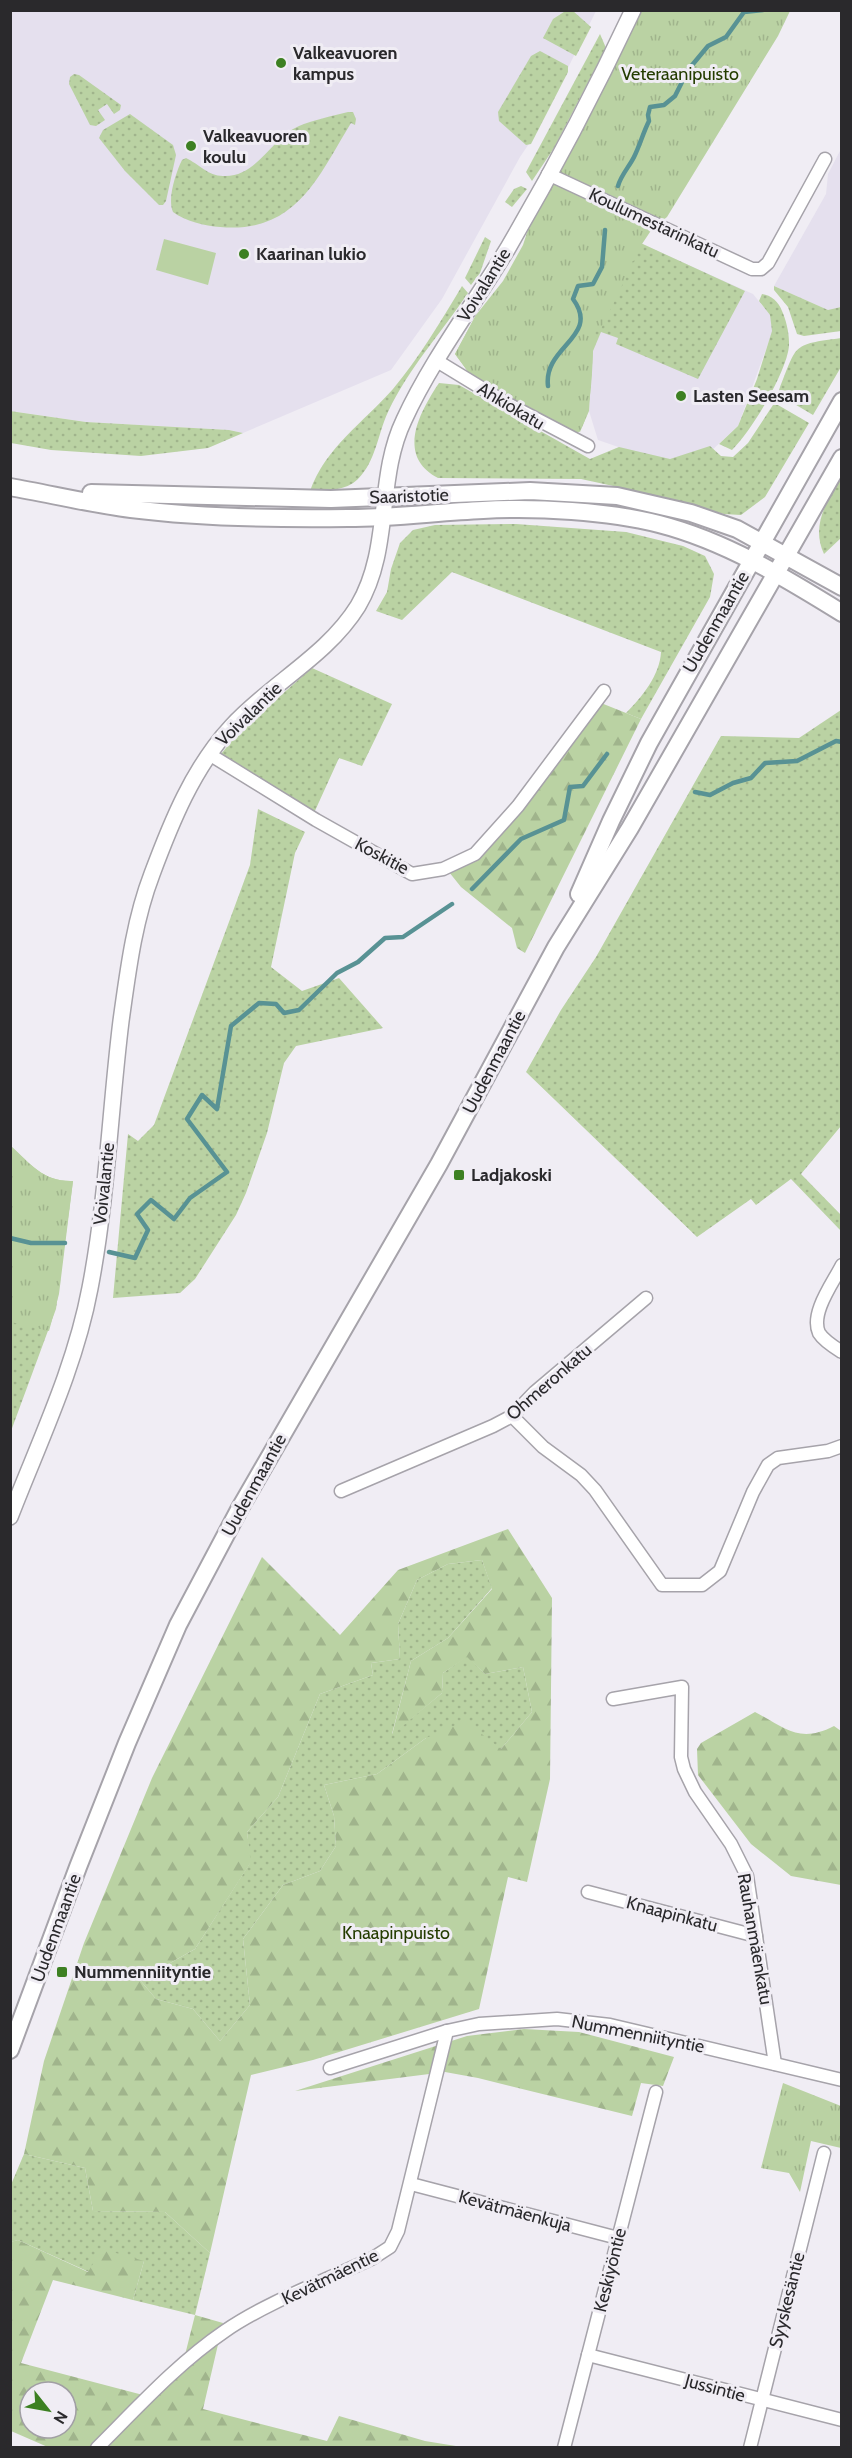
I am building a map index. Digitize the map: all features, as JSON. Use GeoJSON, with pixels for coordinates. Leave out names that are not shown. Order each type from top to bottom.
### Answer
{"type":"FeatureCollection","features":[{"type":"Feature","properties":{"kind":"main road","name":"Uudenmaantie"},"geometry":{"type":"LineString","coordinates":[[556,947],[611,821],[649,743],[842,401]]}},
{"type":"Feature","properties":{"kind":"main road","name":"Uudenmaantie"},"geometry":{"type":"LineString","coordinates":[[10,2050],[122,1754],[178,1625],[240,1508],[439,1164],[556,947],[630,828],[842,458]]}},
{"type":"Feature","properties":{"kind":"main road","name":"Saaristotie"},"geometry":{"type":"LineString","coordinates":[[16,488],[132,495],[321,499],[530,491],[617,496],[691,513],[737,529],[842,587]]}},
{"type":"Feature","properties":{"kind":"main road","name":"Saaristotie"},"geometry":{"type":"LineString","coordinates":[[16,488],[129,509],[214,517],[384,517],[485,510],[542,511],[630,518],[680,530],[751,560],[842,613]]}},
{"type":"Feature","properties":{"kind":"street","name":"Voivalantie"},"geometry":{"type":"LineString","coordinates":[[10,1517],[69,1369],[88,1299],[98,1235],[127,978],[138,919],[168,834],[185,796],[209,754],[231,726],[332,637],[351,616],[372,576],[396,439],[404,418],[510,244],[612,56],[633,10]]}},
{"type":"Feature","properties":{"kind":"street","name":"Koulumestarinkatu"},"geometry":{"type":"LineString","coordinates":[[548,174],[752,269],[761,269],[768,263],[825,159]]}},
{"type":"Feature","properties":{"kind":"street","name":"Ahkiokatu"},"geometry":{"type":"LineString","coordinates":[[437,361],[532,418],[588,446]]}},
{"type":"Feature","properties":{"kind":"street","name":"Koskitie"},"geometry":{"type":"LineString","coordinates":[[209,754],[316,820],[412,874],[442,869],[475,854],[518,806],[604,691]]}},
{"type":"Feature","properties":{"kind":"street"},"geometry":{"type":"LineString","coordinates":[[842,1265],[821,1306],[817,1320],[819,1332],[826,1342],[842,1352]]}},
{"type":"Feature","properties":{"kind":"street","name":"Ohmeronkatu"},"geometry":{"type":"LineString","coordinates":[[341,1491],[467,1438],[512,1416],[535,1392],[646,1298]]}},
{"type":"Feature","properties":{"kind":"street"},"geometry":{"type":"LineString","coordinates":[[512,1416],[543,1447],[581,1475],[595,1490],[662,1585],[702,1585],[720,1571],[753,1492],[768,1465],[778,1458],[828,1451],[842,1446]]}},
{"type":"Feature","properties":{"kind":"street","name":"Rauhanmäenkatu"},"geometry":{"type":"LineString","coordinates":[[613,1700],[682,1687],[681,1757],[684,1769],[696,1792],[741,1861],[747,1876],[775,2064]]}},
{"type":"Feature","properties":{"kind":"street","name":"Knaapinkatu"},"geometry":{"type":"LineString","coordinates":[[588,1892],[756,1936]]}},
{"type":"Feature","properties":{"kind":"street","name":"Nummenniityntie"},"geometry":{"type":"LineString","coordinates":[[330,2068],[447,2031],[479,2024],[533,2019],[583,2021],[610,2025],[842,2080]]}},
{"type":"Feature","properties":{"kind":"street","name":"Kevätmäentie"},"geometry":{"type":"LineString","coordinates":[[97,2448],[170,2375],[226,2330],[253,2314],[373,2258],[390,2247],[398,2231],[411,2184],[447,2031]]}},
{"type":"Feature","properties":{"kind":"street","name":"Keskiyöntie"},"geometry":{"type":"LineString","coordinates":[[564,2448],[656,2092]]}},
{"type":"Feature","properties":{"kind":"street","name":"Syyskesäntie"},"geometry":{"type":"LineString","coordinates":[[750,2448],[825,2153]]}},
{"type":"Feature","properties":{"kind":"street","name":"Kevätmäenkuja"},"geometry":{"type":"LineString","coordinates":[[411,2184],[618,2238]]}},
{"type":"Feature","properties":{"kind":"street","name":"Jussintie"},"geometry":{"type":"LineString","coordinates":[[588,2355],[842,2420]]}},
{"type":"Feature","properties":{"kind":"shaded area"},"geometry":{"type":"Polygon","coordinates":[[[10,11],[596,11],[535,135],[520,157],[442,299],[391,370],[243,433],[229,430],[86,422],[11,411],[10,11]]]}},
{"type":"Feature","properties":{"kind":"shaded area"},"geometry":{"type":"Polygon","coordinates":[[[841,149],[841,316],[774,286],[826,194],[828,174],[841,149]]]}},
{"type":"Feature","properties":{"kind":"shaded area"},"geometry":{"type":"Polygon","coordinates":[[[642,244],[753,294],[776,322],[738,426],[710,452],[662,462],[598,440],[589,411],[594,329],[642,244]]]}},
{"type":"Feature","properties":{"kind":"green space"},"geometry":{"type":"Polygon","coordinates":[[[567,10],[573,11],[591,27],[576,56],[543,38],[553,19],[567,10]]]}},
{"type":"Feature","properties":{"kind":"green space","name":"Veteraanipuisto"},"geometry":{"type":"Polygon","coordinates":[[[639,11],[790,11],[778,36],[667,217],[652,229],[642,244],[600,331],[594,330],[587,414],[577,434],[481,382],[469,373],[455,354],[476,315],[503,281],[523,245],[533,214],[639,11]]]}},
{"type":"Feature","properties":{"kind":"green space"},"geometry":{"type":"Polygon","coordinates":[[[600,34],[606,48],[554,148],[532,181],[526,172],[600,34]]]}},
{"type":"Feature","properties":{"kind":"green space"},"geometry":{"type":"Polygon","coordinates":[[[540,51],[568,66],[568,72],[531,144],[526,145],[499,121],[498,112],[531,56],[540,51]]]}},
{"type":"Feature","properties":{"kind":"green space"},"geometry":{"type":"Polygon","coordinates":[[[74,74],[79,75],[121,105],[120,110],[114,114],[107,104],[98,110],[105,120],[96,126],[90,125],[69,84],[70,77],[74,74]]]}},
{"type":"Feature","properties":{"kind":"green space"},"geometry":{"type":"Polygon","coordinates":[[[353,112],[356,119],[355,125],[351,123],[315,181],[302,198],[286,211],[268,221],[246,227],[208,226],[183,218],[173,212],[172,193],[182,160],[186,158],[208,172],[218,175],[235,175],[255,164],[280,139],[299,126],[353,112]]]}},
{"type":"Feature","properties":{"kind":"green space"},"geometry":{"type":"Polygon","coordinates":[[[130,114],[173,145],[176,155],[166,201],[163,205],[159,205],[125,171],[99,138],[103,130],[130,114]]]}},
{"type":"Feature","properties":{"kind":"green space"},"geometry":{"type":"Polygon","coordinates":[[[521,186],[527,189],[512,207],[505,202],[514,189],[521,186]]]}},
{"type":"Feature","properties":{"kind":"green space"},"geometry":{"type":"Polygon","coordinates":[[[595,222],[745,291],[698,379],[616,344],[618,338],[601,332],[593,351],[589,411],[580,432],[469,373],[455,354],[476,315],[595,222]]]}},
{"type":"Feature","properties":{"kind":"green space"},"geometry":{"type":"Polygon","coordinates":[[[485,237],[491,241],[480,273],[471,285],[465,278],[485,237]]]}},
{"type":"Feature","properties":{"kind":"green space"},"geometry":{"type":"Polygon","coordinates":[[[164,239],[216,253],[208,285],[156,270],[164,239]]]}},
{"type":"Feature","properties":{"kind":"green space"},"geometry":{"type":"Polygon","coordinates":[[[462,286],[468,293],[396,396],[364,472],[348,486],[310,491],[325,462],[335,449],[393,389],[412,365],[462,286]]]}},
{"type":"Feature","properties":{"kind":"green space"},"geometry":{"type":"Polygon","coordinates":[[[774,286],[828,310],[841,307],[841,331],[804,336],[797,334],[788,307],[774,290],[774,286]]]}},
{"type":"Feature","properties":{"kind":"green space"},"geometry":{"type":"Polygon","coordinates":[[[762,294],[771,297],[781,308],[788,331],[788,352],[780,376],[765,404],[732,450],[719,444],[738,426],[757,379],[772,331],[770,315],[759,301],[762,294]]]}},
{"type":"Feature","properties":{"kind":"green space"},"geometry":{"type":"Polygon","coordinates":[[[841,338],[841,367],[813,415],[781,396],[779,390],[798,349],[813,342],[841,338]]]}},
{"type":"Feature","properties":{"kind":"green space"},"geometry":{"type":"Polygon","coordinates":[[[439,383],[459,385],[590,459],[619,447],[670,459],[710,446],[721,456],[733,457],[748,443],[773,405],[778,405],[809,423],[765,497],[741,515],[724,514],[581,479],[438,478],[425,469],[418,458],[415,434],[424,407],[439,383]]]}},
{"type":"Feature","properties":{"kind":"green space"},"geometry":{"type":"Polygon","coordinates":[[[10,411],[86,422],[229,430],[243,433],[208,448],[141,456],[51,450],[11,443],[10,411]]]}},
{"type":"Feature","properties":{"kind":"green space"},"geometry":{"type":"Polygon","coordinates":[[[841,478],[841,538],[824,554],[819,534],[822,514],[841,478]]]}},
{"type":"Feature","properties":{"kind":"green space"},"geometry":{"type":"Polygon","coordinates":[[[516,524],[626,532],[683,546],[705,556],[714,574],[710,597],[641,719],[626,713],[644,693],[654,677],[661,652],[452,572],[402,620],[376,611],[387,592],[391,569],[400,543],[413,530],[435,525],[516,524]]]}},
{"type":"Feature","properties":{"kind":"green space"},"geometry":{"type":"Polygon","coordinates":[[[312,668],[392,704],[362,766],[339,758],[314,813],[221,754],[240,731],[312,668]]]}},
{"type":"Feature","properties":{"kind":"green space"},"geometry":{"type":"Polygon","coordinates":[[[601,703],[641,719],[525,953],[517,948],[512,928],[461,887],[449,872],[480,857],[601,703]]]}},
{"type":"Feature","properties":{"kind":"green space"},"geometry":{"type":"Polygon","coordinates":[[[841,710],[841,1126],[801,1174],[841,1215],[841,1231],[791,1179],[756,1205],[751,1199],[697,1237],[526,1072],[561,1010],[596,957],[721,736],[799,738],[841,710]]]}},
{"type":"Feature","properties":{"kind":"green space"},"geometry":{"type":"Polygon","coordinates":[[[258,809],[305,832],[295,853],[271,967],[302,991],[339,978],[383,1028],[296,1046],[284,1063],[267,1133],[246,1193],[236,1215],[195,1279],[180,1293],[113,1298],[128,1134],[138,1141],[154,1125],[250,865],[258,809]]]}},
{"type":"Feature","properties":{"kind":"green space"},"geometry":{"type":"Polygon","coordinates":[[[10,1146],[45,1175],[63,1181],[73,1181],[59,1294],[49,1331],[11,1322],[10,1146]]]}},
{"type":"Feature","properties":{"kind":"green space"},"geometry":{"type":"Polygon","coordinates":[[[11,1146],[45,1175],[63,1181],[73,1181],[56,1309],[11,1431],[11,1146]]]}},
{"type":"Feature","properties":{"kind":"green space","name":"Knaapinpuisto"},"geometry":{"type":"Polygon","coordinates":[[[508,1529],[552,1598],[550,1779],[527,1882],[508,1877],[479,2009],[313,2060],[251,2075],[210,2253],[165,2212],[93,2211],[85,2168],[24,2154],[44,2061],[84,1943],[152,1778],[262,1557],[340,1635],[398,1570],[508,1529]],[[482,1560],[448,1564],[417,1580],[398,1624],[400,1659],[371,1663],[373,1675],[320,1694],[278,1797],[247,1832],[251,1862],[195,1949],[140,1980],[156,1999],[193,2009],[220,2041],[250,2005],[243,1939],[283,1885],[320,1871],[336,1846],[334,1816],[324,1785],[377,1774],[426,1738],[465,1721],[501,1749],[532,1712],[523,1667],[485,1674],[467,1657],[443,1673],[442,1693],[392,1735],[411,1661],[448,1638],[492,1589],[482,1560]]]}},
{"type":"Feature","properties":{"kind":"green space"},"geometry":{"type":"Polygon","coordinates":[[[482,1560],[492,1588],[448,1638],[411,1661],[392,1734],[442,1693],[443,1673],[467,1656],[485,1674],[523,1667],[532,1712],[501,1749],[426,1738],[377,1774],[324,1785],[334,1816],[336,1846],[320,1871],[283,1885],[243,1939],[250,2005],[220,2041],[193,2009],[156,1999],[140,1980],[195,1949],[250,1863],[247,1832],[278,1797],[320,1694],[373,1675],[371,1663],[400,1659],[398,1624],[417,1580],[448,1564],[482,1560]]]}},
{"type":"Feature","properties":{"kind":"green space"},"geometry":{"type":"Polygon","coordinates":[[[755,1712],[784,1728],[802,1734],[811,1734],[834,1726],[841,1731],[841,1885],[791,1876],[751,1844],[698,1775],[697,1749],[701,1743],[755,1712]]]}},
{"type":"Feature","properties":{"kind":"green space"},"geometry":{"type":"Polygon","coordinates":[[[524,2029],[579,2032],[674,2057],[663,2086],[641,2083],[632,2116],[445,2072],[295,2091],[467,2036],[524,2029]]]}},
{"type":"Feature","properties":{"kind":"green space"},"geometry":{"type":"Polygon","coordinates":[[[783,2083],[841,2106],[841,2148],[811,2141],[800,2192],[789,2173],[761,2168],[783,2083]]]}},
{"type":"Feature","properties":{"kind":"green space"},"geometry":{"type":"Polygon","coordinates":[[[24,2154],[85,2168],[93,2211],[165,2212],[210,2253],[195,2315],[133,2300],[144,2261],[89,2272],[18,2240],[11,2242],[10,2187],[24,2154]]]}},
{"type":"Feature","properties":{"kind":"green space"},"geometry":{"type":"Polygon","coordinates":[[[18,2240],[88,2272],[102,2249],[144,2261],[133,2300],[53,2280],[21,2363],[143,2395],[184,2359],[195,2315],[223,2323],[203,2409],[327,2441],[339,2416],[425,2441],[462,2447],[50,2448],[32,2440],[78,2440],[78,2380],[18,2380],[18,2434],[11,2431],[10,2242],[18,2240]]]}},
{"type":"Feature","properties":{"kind":"waterway"},"geometry":{"type":"LineString","coordinates":[[618,186],[634,157],[649,121],[650,107],[664,105],[675,96],[688,70],[708,46],[726,37],[744,12],[763,10]]}},
{"type":"Feature","properties":{"kind":"waterway"},"geometry":{"type":"LineString","coordinates":[[548,386],[549,372],[554,361],[576,333],[580,323],[580,312],[573,299],[578,286],[593,284],[602,267],[605,230]]}},
{"type":"Feature","properties":{"kind":"waterway"},"geometry":{"type":"LineString","coordinates":[[695,792],[710,795],[733,783],[751,778],[765,763],[797,761],[836,741],[842,742]]}},
{"type":"Feature","properties":{"kind":"waterway"},"geometry":{"type":"LineString","coordinates":[[472,889],[521,839],[564,820],[570,787],[583,786],[607,754]]}},
{"type":"Feature","properties":{"kind":"waterway"},"geometry":{"type":"LineString","coordinates":[[109,1252],[135,1258],[148,1230],[137,1214],[151,1200],[174,1219],[190,1198],[227,1172],[187,1119],[202,1095],[217,1109],[231,1026],[259,1003],[276,1004],[284,1013],[299,1010],[337,973],[358,962],[385,938],[403,937],[452,904]]}},
{"type":"Feature","properties":{"kind":"waterway"},"geometry":{"type":"LineString","coordinates":[[10,1238],[31,1243],[65,1243]]}},
{"type":"Feature","properties":{"kind":"place","name":"Valkeavuoren kampus"},"geometry":{"type":"Point","coordinates":[281,63]}},
{"type":"Feature","properties":{"kind":"place","name":"Valkeavuoren koulu"},"geometry":{"type":"Point","coordinates":[191,146]}},
{"type":"Feature","properties":{"kind":"place","name":"Kaarinan lukio"},"geometry":{"type":"Point","coordinates":[244,254]}},
{"type":"Feature","properties":{"kind":"place","name":"Lasten Seesam"},"geometry":{"type":"Point","coordinates":[681,396]}},
{"type":"Feature","properties":{"kind":"place","name":"Ladjakoski"},"geometry":{"type":"Point","coordinates":[459,1175]}},
{"type":"Feature","properties":{"kind":"place","name":"Nummenniityntie"},"geometry":{"type":"Point","coordinates":[62,1972]}}]}
